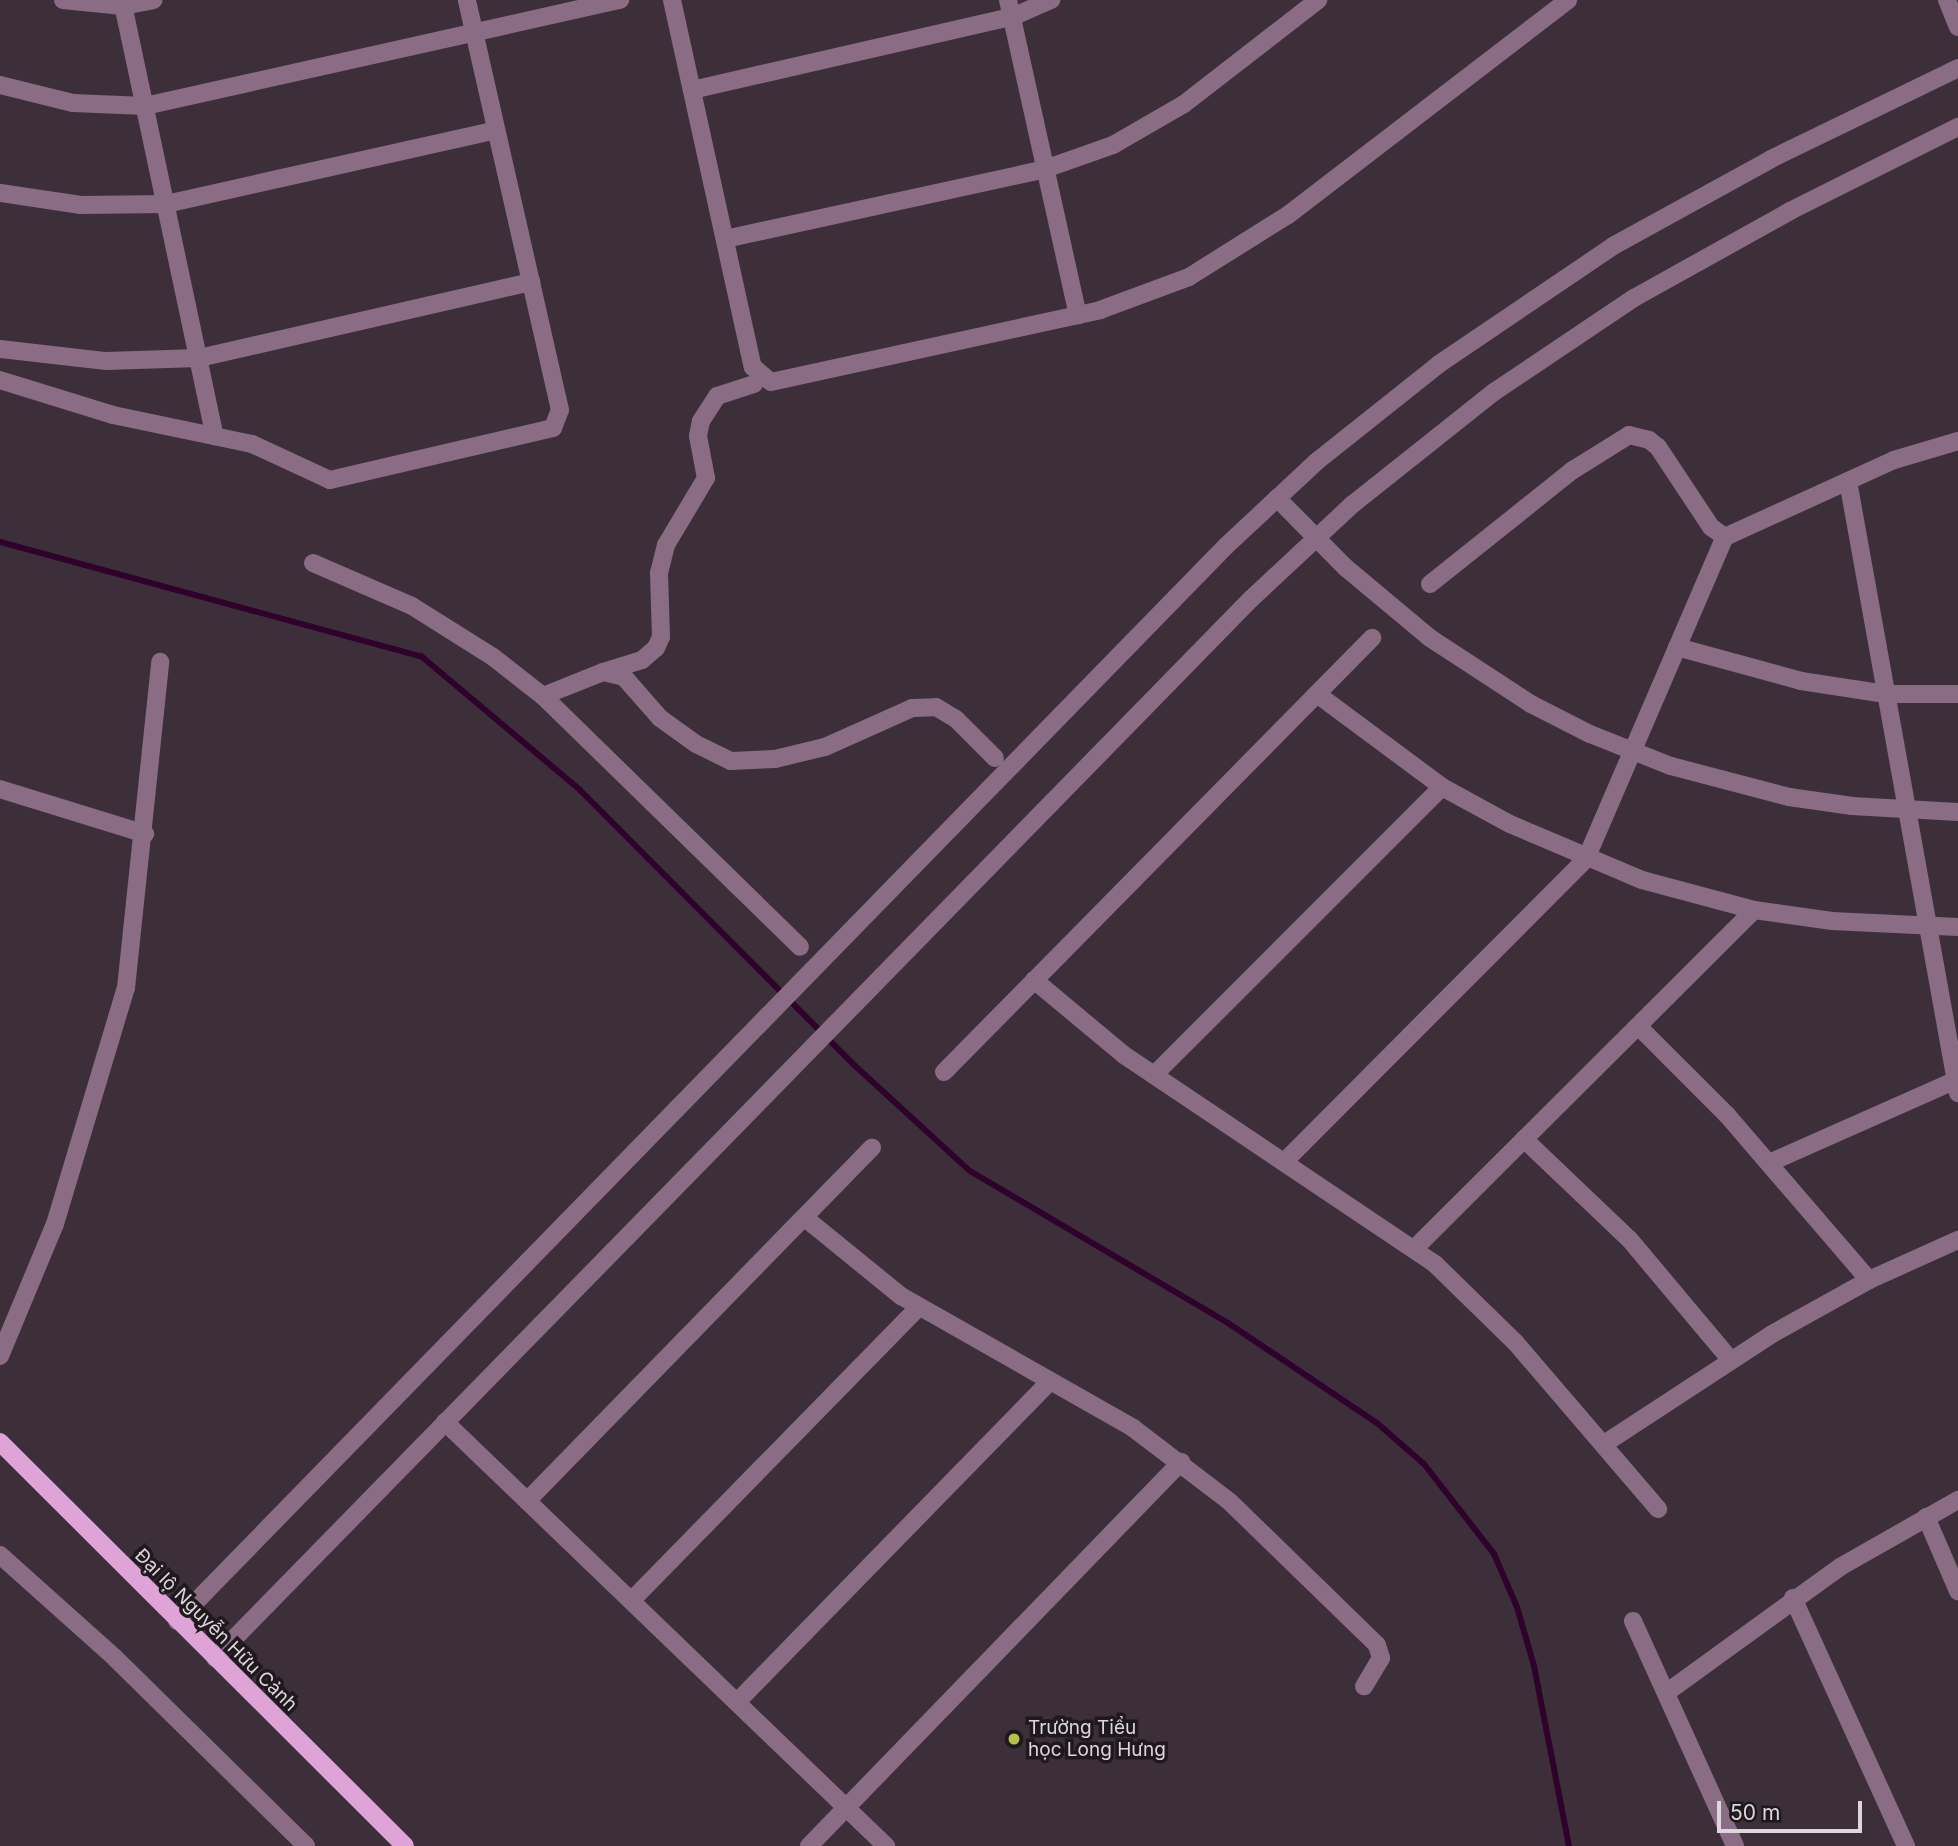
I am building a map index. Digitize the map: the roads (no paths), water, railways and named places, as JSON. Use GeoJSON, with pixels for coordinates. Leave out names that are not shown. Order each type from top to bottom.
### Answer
{"type":"FeatureCollection","features":[{"type":"Feature","properties":{"kind":"main road","name":"Đại lộ Nguyễn Hữu Cảnh"},"geometry":{"type":"LineString","coordinates":[[0,1441],[177,1621],[405,1846]]}},
{"type":"Feature","properties":{"kind":"street"},"geometry":{"type":"LineString","coordinates":[[62,0],[122,3],[153,0]]}},
{"type":"Feature","properties":{"kind":"street"},"geometry":{"type":"LineString","coordinates":[[0,380],[113,415],[252,444],[330,480],[551,429],[558,423],[560,410],[467,0]]}},
{"type":"Feature","properties":{"kind":"street"},"geometry":{"type":"LineString","coordinates":[[0,85],[73,103],[145,106],[620,0]]}},
{"type":"Feature","properties":{"kind":"street"},"geometry":{"type":"LineString","coordinates":[[672,0],[753,367],[771,382],[1078,315],[1161,289],[1251,241],[1568,0]]}},
{"type":"Feature","properties":{"kind":"street"},"geometry":{"type":"LineString","coordinates":[[692,90],[1010,8],[1051,0]]}},
{"type":"Feature","properties":{"kind":"street"},"geometry":{"type":"LineString","coordinates":[[725,239],[1045,169],[1113,145],[1157,121],[1318,0]]}},
{"type":"Feature","properties":{"kind":"street"},"geometry":{"type":"LineString","coordinates":[[1947,0],[1958,27]]}},
{"type":"Feature","properties":{"kind":"street"},"geometry":{"type":"LineString","coordinates":[[122,3],[215,436]]}},
{"type":"Feature","properties":{"kind":"street"},"geometry":{"type":"LineString","coordinates":[[1010,8],[1078,315]]}},
{"type":"Feature","properties":{"kind":"street"},"geometry":{"type":"LineString","coordinates":[[177,1621],[1277,498],[1429,372],[1601,254],[1771,159],[1958,68]]}},
{"type":"Feature","properties":{"kind":"street"},"geometry":{"type":"LineString","coordinates":[[215,1658],[1315,538],[1494,391],[1634,298],[1790,211],[1958,127]]}},
{"type":"Feature","properties":{"kind":"street"},"geometry":{"type":"LineString","coordinates":[[0,193],[81,205],[166,204],[496,131]]}},
{"type":"Feature","properties":{"kind":"street"},"geometry":{"type":"LineString","coordinates":[[0,349],[106,361],[199,358],[531,282]]}},
{"type":"Feature","properties":{"kind":"street"},"geometry":{"type":"LineString","coordinates":[[543,696],[642,660],[656,649],[661,637],[659,573],[666,545],[706,478],[698,436],[701,421],[717,396],[754,384]]}},
{"type":"Feature","properties":{"kind":"street"},"geometry":{"type":"LineString","coordinates":[[1430,584],[1573,470],[1629,435],[1649,440],[1658,447],[1711,527],[1725,537]]}},
{"type":"Feature","properties":{"kind":"street"},"geometry":{"type":"LineString","coordinates":[[1284,1162],[1586,859],[1725,537],[1848,481],[1958,441]]}},
{"type":"Feature","properties":{"kind":"street"},"geometry":{"type":"LineString","coordinates":[[1769,1163],[1957,1087],[1848,481]]}},
{"type":"Feature","properties":{"kind":"street"},"geometry":{"type":"LineString","coordinates":[[1277,498],[1315,538],[1386,603],[1483,674],[1531,704],[1632,752],[1789,797],[1907,810],[1958,812]]}},
{"type":"Feature","properties":{"kind":"street"},"geometry":{"type":"LineString","coordinates":[[313,563],[412,606],[493,657],[543,696],[800,947]]}},
{"type":"Feature","properties":{"kind":"street"},"geometry":{"type":"LineString","coordinates":[[944,1072],[1372,638]]}},
{"type":"Feature","properties":{"kind":"street"},"geometry":{"type":"LineString","coordinates":[[1677,647],[1788,678],[1886,694],[1958,694]]}},
{"type":"Feature","properties":{"kind":"street"},"geometry":{"type":"LineString","coordinates":[[0,1356],[55,1224],[123,1000],[145,834],[160,662]]}},
{"type":"Feature","properties":{"kind":"street"},"geometry":{"type":"LineString","coordinates":[[603,672],[624,677],[660,718],[696,744],[731,761],[775,759],[825,747],[912,708],[936,707],[956,719],[995,758]]}},
{"type":"Feature","properties":{"kind":"street"},"geometry":{"type":"LineString","coordinates":[[1317,694],[1442,787],[1586,859],[1700,897],[1755,909],[1832,921],[1958,927]]}},
{"type":"Feature","properties":{"kind":"street"},"geometry":{"type":"LineString","coordinates":[[1154,1075],[1442,787]]}},
{"type":"Feature","properties":{"kind":"street"},"geometry":{"type":"LineString","coordinates":[[0,789],[97,822],[145,834]]}},
{"type":"Feature","properties":{"kind":"street"},"geometry":{"type":"LineString","coordinates":[[1415,1248],[1755,909]]}},
{"type":"Feature","properties":{"kind":"street"},"geometry":{"type":"LineString","coordinates":[[1034,980],[1154,1075],[1415,1248],[1506,1333],[1658,1509]]}},
{"type":"Feature","properties":{"kind":"street"},"geometry":{"type":"LineString","coordinates":[[1637,1026],[1769,1163],[1869,1280]]}},
{"type":"Feature","properties":{"kind":"street"},"geometry":{"type":"LineString","coordinates":[[1524,1139],[1630,1240],[1730,1359]]}},
{"type":"Feature","properties":{"kind":"street"},"geometry":{"type":"LineString","coordinates":[[527,1500],[872,1147]]}},
{"type":"Feature","properties":{"kind":"street"},"geometry":{"type":"LineString","coordinates":[[805,1217],[863,1268],[919,1307],[1050,1381],[1181,1462],[1256,1526],[1377,1645],[1381,1658],[1364,1686]]}},
{"type":"Feature","properties":{"kind":"street"},"geometry":{"type":"LineString","coordinates":[[1604,1444],[1730,1359],[1869,1280],[1958,1240]]}},
{"type":"Feature","properties":{"kind":"street"},"geometry":{"type":"LineString","coordinates":[[632,1600],[919,1307]]}},
{"type":"Feature","properties":{"kind":"street"},"geometry":{"type":"LineString","coordinates":[[737,1702],[1050,1381]]}},
{"type":"Feature","properties":{"kind":"street"},"geometry":{"type":"LineString","coordinates":[[445,1422],[886,1846]]}},
{"type":"Feature","properties":{"kind":"street"},"geometry":{"type":"LineString","coordinates":[[809,1846],[1181,1462]]}},
{"type":"Feature","properties":{"kind":"street"},"geometry":{"type":"LineString","coordinates":[[1666,1693],[1793,1598],[1958,1500]]}},
{"type":"Feature","properties":{"kind":"street"},"geometry":{"type":"LineString","coordinates":[[1926,1517],[1958,1591]]}},
{"type":"Feature","properties":{"kind":"street"},"geometry":{"type":"LineString","coordinates":[[0,1555],[115,1658],[306,1846]]}},
{"type":"Feature","properties":{"kind":"street"},"geometry":{"type":"LineString","coordinates":[[1793,1598],[1906,1846]]}},
{"type":"Feature","properties":{"kind":"street"},"geometry":{"type":"LineString","coordinates":[[1633,1621],[1735,1846]]}},
{"type":"Feature","properties":{"kind":"waterway"},"geometry":{"type":"LineString","coordinates":[[0,542],[421,656],[580,790],[852,1063],[970,1171],[1228,1323],[1377,1423],[1424,1464],[1494,1554],[1517,1607],[1534,1666],[1569,1846]]}},
{"type":"Feature","properties":{"kind":"place","name":"Trường Tiểu học Long Hưng"},"geometry":{"type":"Point","coordinates":[1014,1739]}}]}
